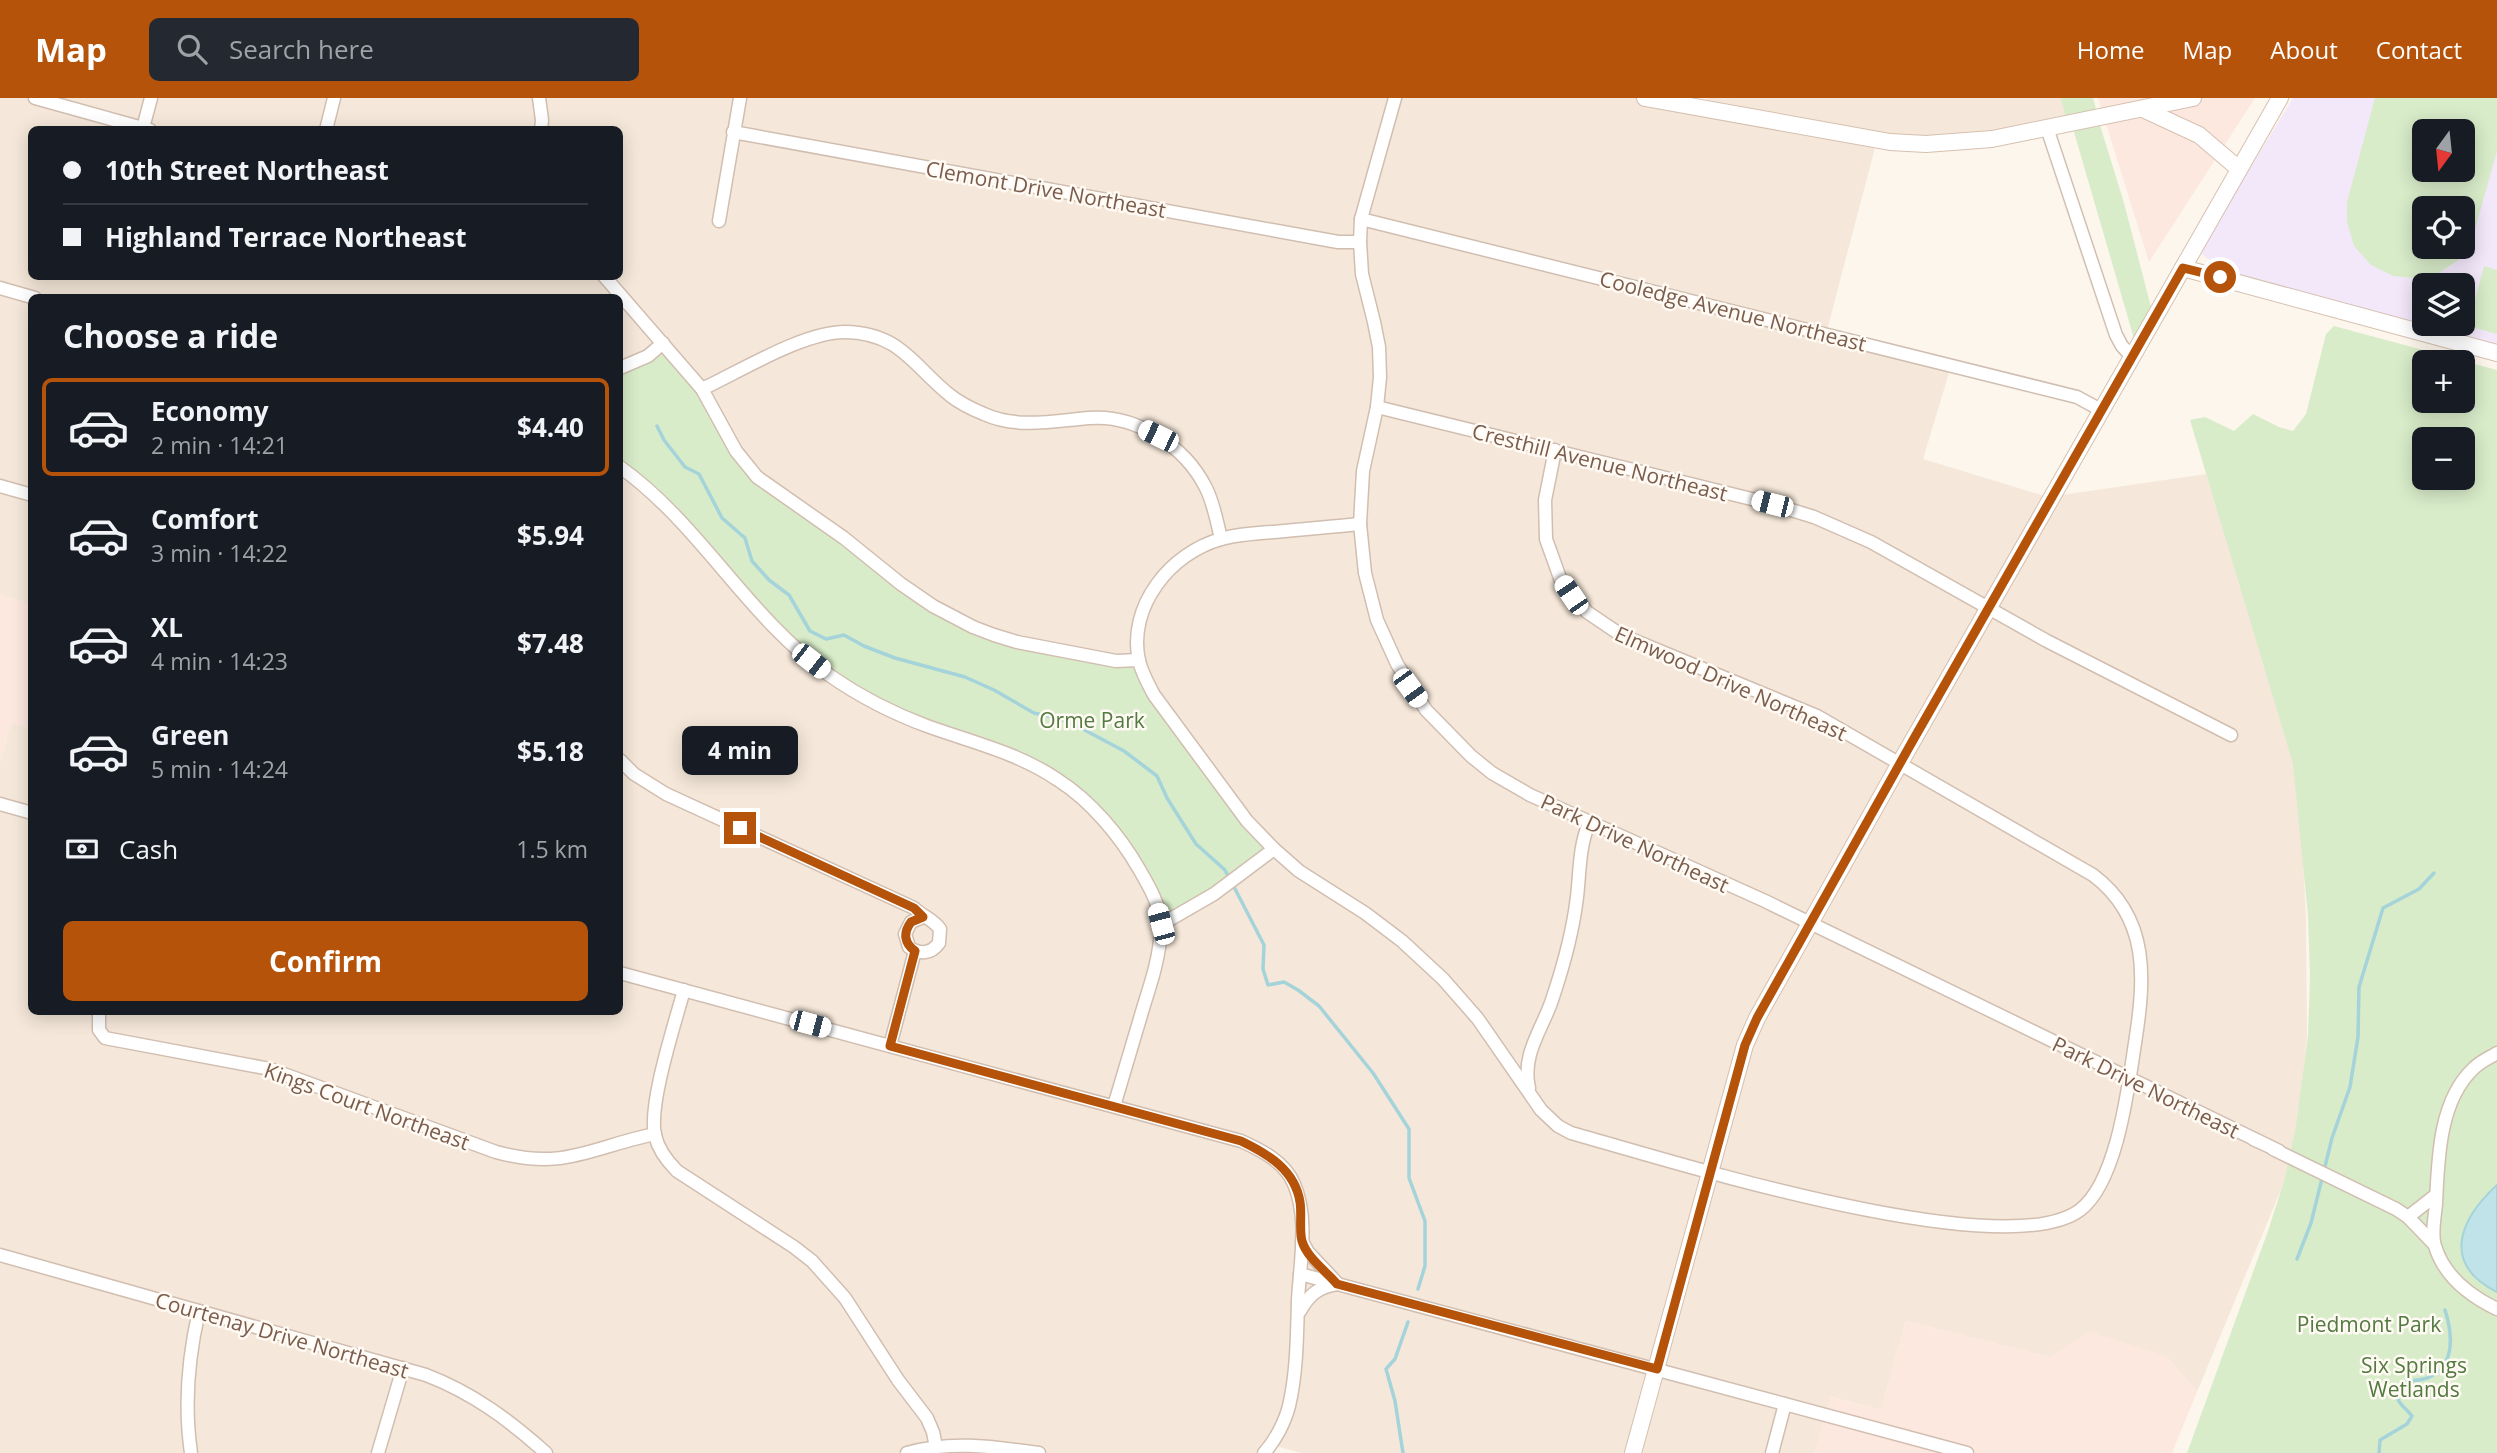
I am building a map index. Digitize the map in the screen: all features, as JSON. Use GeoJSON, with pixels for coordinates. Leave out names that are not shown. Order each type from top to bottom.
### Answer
{"type":"FeatureCollection","features":[{"type":"Feature","properties":{"kind":"main road"},"geometry":{"type":"LineString","coordinates":[[1645,98],[1890,142],[1926,144],[1962,143],[2193,98]]}},
{"type":"Feature","properties":{"kind":"main road"},"geometry":{"type":"LineString","coordinates":[[1633,1453],[1745,1045],[1757,1018],[2280,98]]}},
{"type":"Feature","properties":{"kind":"main road"},"geometry":{"type":"LineString","coordinates":[[2143,109],[2199,135],[2239,169]]}},
{"type":"Feature","properties":{"kind":"main road"},"geometry":{"type":"LineString","coordinates":[[2183,268],[2497,353]]}},
{"type":"Feature","properties":{"kind":"street"},"geometry":{"type":"LineString","coordinates":[[35,98],[136,126]]}},
{"type":"Feature","properties":{"kind":"street"},"geometry":{"type":"LineString","coordinates":[[147,126],[151,98]]}},
{"type":"Feature","properties":{"kind":"street"},"geometry":{"type":"LineString","coordinates":[[327,126],[334,98]]}},
{"type":"Feature","properties":{"kind":"street"},"geometry":{"type":"LineString","coordinates":[[539,98],[541,126]]}},
{"type":"Feature","properties":{"kind":"street"},"geometry":{"type":"LineString","coordinates":[[719,221],[740,98]]}},
{"type":"Feature","properties":{"kind":"street","name":"Park Drive Northeast"},"geometry":{"type":"LineString","coordinates":[[1395,98],[1361,219],[1363,275],[1379,347],[1380,377],[1377,407],[1363,471],[1360,524],[1365,573],[1377,620],[1396,664],[1426,710],[1455,742],[1492,773],[1530,795],[1810,923],[2382,1202],[2408,1217],[2434,1244],[2446,1270],[2474,1297],[2497,1309]]}},
{"type":"Feature","properties":{"kind":"street"},"geometry":{"type":"LineString","coordinates":[[2047,128],[2116,335],[2122,346],[2133,356]]}},
{"type":"Feature","properties":{"kind":"street","name":"Clemont Drive Northeast"},"geometry":{"type":"LineString","coordinates":[[733,132],[1320,238],[1360,242]]}},
{"type":"Feature","properties":{"kind":"street","name":"Cooledge Avenue Northeast"},"geometry":{"type":"LineString","coordinates":[[1361,219],[2077,397],[2101,410]]}},
{"type":"Feature","properties":{"kind":"street"},"geometry":{"type":"LineString","coordinates":[[608,280],[620,294]]}},
{"type":"Feature","properties":{"kind":"street"},"geometry":{"type":"LineString","coordinates":[[0,288],[28,296]]}},
{"type":"Feature","properties":{"kind":"street"},"geometry":{"type":"LineString","coordinates":[[623,298],[702,389],[736,451],[758,477],[933,606],[973,627],[1017,642],[1116,661],[1139,660],[1139,622],[1152,591],[1184,557],[1221,539],[1242,535],[1360,524]]}},
{"type":"Feature","properties":{"kind":"street"},"geometry":{"type":"LineString","coordinates":[[702,389],[814,337],[844,332],[874,336],[903,351],[952,397],[989,417],[1030,424],[1107,418],[1130,423],[1158,436],[1181,454],[1200,477],[1213,504],[1221,539]]}},
{"type":"Feature","properties":{"kind":"street"},"geometry":{"type":"LineString","coordinates":[[623,367],[648,356],[663,343]]}},
{"type":"Feature","properties":{"kind":"street","name":"Cresthill Avenue Northeast"},"geometry":{"type":"LineString","coordinates":[[1377,407],[1772,504],[1814,517],[1871,542],[2101,669],[2231,735]]}},
{"type":"Feature","properties":{"kind":"street","name":"Elmwood Drive Northeast"},"geometry":{"type":"LineString","coordinates":[[1139,660],[1144,677],[1154,695],[1247,821],[1299,871],[1402,940],[1443,979],[1478,1019],[1549,1119],[1571,1133],[1833,1204],[1892,1216],[1983,1225],[2050,1224],[2079,1211],[2101,1186],[2113,1151],[2137,1030],[2140,956],[2134,926],[2121,900],[2093,874],[1817,716],[1621,635],[1587,612],[1560,578],[1546,539],[1545,500],[1555,450]]}},
{"type":"Feature","properties":{"kind":"street"},"geometry":{"type":"LineString","coordinates":[[623,469],[667,506],[767,622],[794,648],[829,675],[899,715],[1029,764],[1059,780],[1101,818],[1132,856],[1150,887],[1161,924],[1157,961],[1114,1106]]}},
{"type":"Feature","properties":{"kind":"street"},"geometry":{"type":"LineString","coordinates":[[0,486],[28,494]]}},
{"type":"Feature","properties":{"kind":"street"},"geometry":{"type":"LineString","coordinates":[[623,763],[641,779],[666,793],[914,908],[923,917],[936,923],[941,936],[935,948],[922,953],[915,951],[906,941],[905,934],[911,922],[923,917]]}},
{"type":"Feature","properties":{"kind":"street"},"geometry":{"type":"LineString","coordinates":[[0,804],[28,812]]}},
{"type":"Feature","properties":{"kind":"street"},"geometry":{"type":"LineString","coordinates":[[1530,1095],[1526,1075],[1527,1060],[1553,999],[1570,939],[1581,847],[1588,822]]}},
{"type":"Feature","properties":{"kind":"street"},"geometry":{"type":"LineString","coordinates":[[1161,924],[1214,894],[1274,849]]}},
{"type":"Feature","properties":{"kind":"street"},"geometry":{"type":"LineString","coordinates":[[890,1046],[915,951]]}},
{"type":"Feature","properties":{"kind":"street"},"geometry":{"type":"LineString","coordinates":[[623,974],[1241,1141],[1261,1151],[1281,1166],[1293,1181],[1300,1200],[1301,1240],[1295,1373],[1288,1409],[1264,1453]]}},
{"type":"Feature","properties":{"kind":"street"},"geometry":{"type":"LineString","coordinates":[[684,990],[654,1106],[654,1134],[663,1155],[677,1171],[794,1247],[829,1278],[927,1418],[936,1447]]}},
{"type":"Feature","properties":{"kind":"street","name":"Kings Court Northeast"},"geometry":{"type":"LineString","coordinates":[[99,1015],[99,1030],[105,1038],[270,1069],[518,1158],[568,1158],[654,1134]]}},
{"type":"Feature","properties":{"kind":"street"},"geometry":{"type":"LineString","coordinates":[[2434,1244],[2440,1150],[2453,1101],[2464,1079],[2474,1068],[2497,1053]]}},
{"type":"Feature","properties":{"kind":"street"},"geometry":{"type":"LineString","coordinates":[[2408,1217],[2436,1195]]}},
{"type":"Feature","properties":{"kind":"street"},"geometry":{"type":"LineString","coordinates":[[1301,1240],[1308,1252],[1337,1284]]}},
{"type":"Feature","properties":{"kind":"street","name":"Courtenay Drive Northeast"},"geometry":{"type":"LineString","coordinates":[[0,1255],[403,1368],[448,1384],[469,1394],[515,1426],[546,1453]]}},
{"type":"Feature","properties":{"kind":"street"},"geometry":{"type":"LineString","coordinates":[[1300,1274],[1967,1453]]}},
{"type":"Feature","properties":{"kind":"street"},"geometry":{"type":"LineString","coordinates":[[1298,1315],[1309,1296],[1318,1289],[1337,1284]]}},
{"type":"Feature","properties":{"kind":"street"},"geometry":{"type":"LineString","coordinates":[[191,1453],[186,1410],[188,1376],[199,1311]]}},
{"type":"Feature","properties":{"kind":"street"},"geometry":{"type":"LineString","coordinates":[[378,1453],[403,1368]]}},
{"type":"Feature","properties":{"kind":"street"},"geometry":{"type":"LineString","coordinates":[[1772,1453],[1785,1404]]}},
{"type":"Feature","properties":{"kind":"street"},"geometry":{"type":"LineString","coordinates":[[908,1453],[936,1447],[975,1445],[1033,1453]]}},
{"type":"Feature","properties":{"kind":"shaded area"},"geometry":{"type":"Polygon","coordinates":[[[0,98],[29,98],[59,107],[60,98],[1641,98],[1705,109],[1707,98],[2067,98],[2076,123],[1876,144],[1826,334],[1952,363],[1923,459],[2048,497],[2206,474],[2298,763],[2306,917],[2307,1037],[2298,1127],[2285,1180],[2197,1392],[2166,1356],[2049,1357],[1906,1321],[1881,1410],[1831,1397],[1815,1453],[1301,1453],[1268,1444],[1265,1453],[0,1453],[0,763],[11,722],[28,727],[28,1015],[623,1015],[623,465],[657,487],[773,623],[1085,792],[1143,864],[1037,645],[953,614],[843,542],[623,371],[623,294],[28,294],[28,603],[0,595],[0,98]]]}},
{"type":"Feature","properties":{"kind":"shaded area"},"geometry":{"type":"Polygon","coordinates":[[[2098,98],[2255,98],[2149,262],[2098,98]]]}},
{"type":"Feature","properties":{"kind":"shaded area"},"geometry":{"type":"Polygon","coordinates":[[[2293,98],[2497,98],[2497,344],[2467,336],[2475,336],[2475,273],[2412,273],[2412,321],[2225,271],[2199,252],[2293,98]]]}},
{"type":"Feature","properties":{"kind":"shaded area"},"geometry":{"type":"Polygon","coordinates":[[[0,595],[28,603],[28,727],[11,722],[0,763],[0,595]]]}},
{"type":"Feature","properties":{"kind":"shaded area"},"geometry":{"type":"Polygon","coordinates":[[[1906,1321],[2049,1357],[2090,1332],[2166,1356],[2197,1392],[2172,1453],[1815,1453],[1830,1397],[1881,1410],[1906,1321]]]}},
{"type":"Feature","properties":{"kind":"green space"},"geometry":{"type":"Polygon","coordinates":[[[2061,98],[2093,98],[2098,116],[2067,122],[2061,98]]]}},
{"type":"Feature","properties":{"kind":"green space"},"geometry":{"type":"Polygon","coordinates":[[[2375,98],[2497,98],[2497,151],[2475,229],[2475,196],[2412,196],[2412,259],[2458,259],[2457,261],[2439,273],[2412,273],[2412,278],[2393,276],[2371,265],[2354,246],[2347,222],[2347,202],[2375,98]]]}},
{"type":"Feature","properties":{"kind":"green space"},"geometry":{"type":"Polygon","coordinates":[[[2099,122],[2124,203],[2152,311],[2135,342],[2073,127],[2099,122]]]}},
{"type":"Feature","properties":{"kind":"green space"},"geometry":{"type":"Polygon","coordinates":[[[2484,266],[2497,270],[2497,334],[2475,328],[2475,300],[2484,266]]]}},
{"type":"Feature","properties":{"kind":"green space","name":"Piedmont Park"},"geometry":{"type":"Polygon","coordinates":[[[2334,326],[2423,350],[2412,350],[2412,413],[2475,413],[2475,364],[2497,370],[2497,1453],[2187,1453],[2285,1178],[2296,1126],[2308,1035],[2310,976],[2308,916],[2293,764],[2190,420],[2205,417],[2234,431],[2253,414],[2293,431],[2306,414],[2326,334],[2334,326]]]}},
{"type":"Feature","properties":{"kind":"green space","name":"Orme Park"},"geometry":{"type":"Polygon","coordinates":[[[670,343],[736,456],[843,542],[953,614],[1037,645],[1129,656],[1274,847],[1163,921],[1143,864],[1085,792],[996,747],[863,694],[773,623],[657,487],[623,465],[623,367],[670,343]]]}},
{"type":"Feature","properties":{"kind":"water"},"geometry":{"type":"Polygon","coordinates":[[[2497,1185],[2497,1292],[2479,1281],[2468,1268],[2462,1255],[2462,1241],[2473,1213],[2497,1185]]]}},
{"type":"Feature","properties":{"kind":"waterway"},"geometry":{"type":"LineString","coordinates":[[657,426],[664,440],[685,467],[699,474],[722,518],[745,538],[752,561],[769,580],[789,595],[810,631],[826,639],[844,635],[895,658],[965,677],[1034,713],[1079,727],[1124,751],[1157,776],[1167,798],[1196,844],[1225,870],[1229,878]]}},
{"type":"Feature","properties":{"kind":"waterway"},"geometry":{"type":"LineString","coordinates":[[2297,1259],[2311,1223],[2332,1138],[2350,1087],[2358,1037],[2359,987],[2383,908],[2419,889],[2434,873]]}},
{"type":"Feature","properties":{"kind":"waterway"},"geometry":{"type":"LineString","coordinates":[[1233,885],[1264,945],[1263,969],[1268,985],[1284,982],[1319,1006],[1373,1073],[1409,1129],[1409,1178],[1425,1221],[1425,1266],[1418,1289]]}},
{"type":"Feature","properties":{"kind":"waterway"},"geometry":{"type":"LineString","coordinates":[[2379,1453],[2380,1440],[2407,1424],[2412,1416],[2398,1400],[2398,1386],[2434,1374],[2447,1360],[2450,1330],[2445,1310]]}},
{"type":"Feature","properties":{"kind":"waterway"},"geometry":{"type":"LineString","coordinates":[[1403,1453],[1395,1401],[1386,1369],[1395,1359],[1408,1322]]}},
{"type":"Feature","properties":{"kind":"route"},"geometry":{"type":"LineString","coordinates":[[740,828],[914,908],[923,917],[911,922],[905,934],[909,947],[915,951],[890,1046],[1241,1141],[1261,1151],[1281,1166],[1293,1181],[1300,1200],[1301,1240],[1308,1252],[1337,1284],[1657,1369],[1745,1045],[1757,1018],[2183,268],[2220,277]]}},
{"type":"Feature","properties":{"kind":"park label","name":"Six Springs Wetlands"},"geometry":{"type":"Point","coordinates":[2414,1377]}}]}
